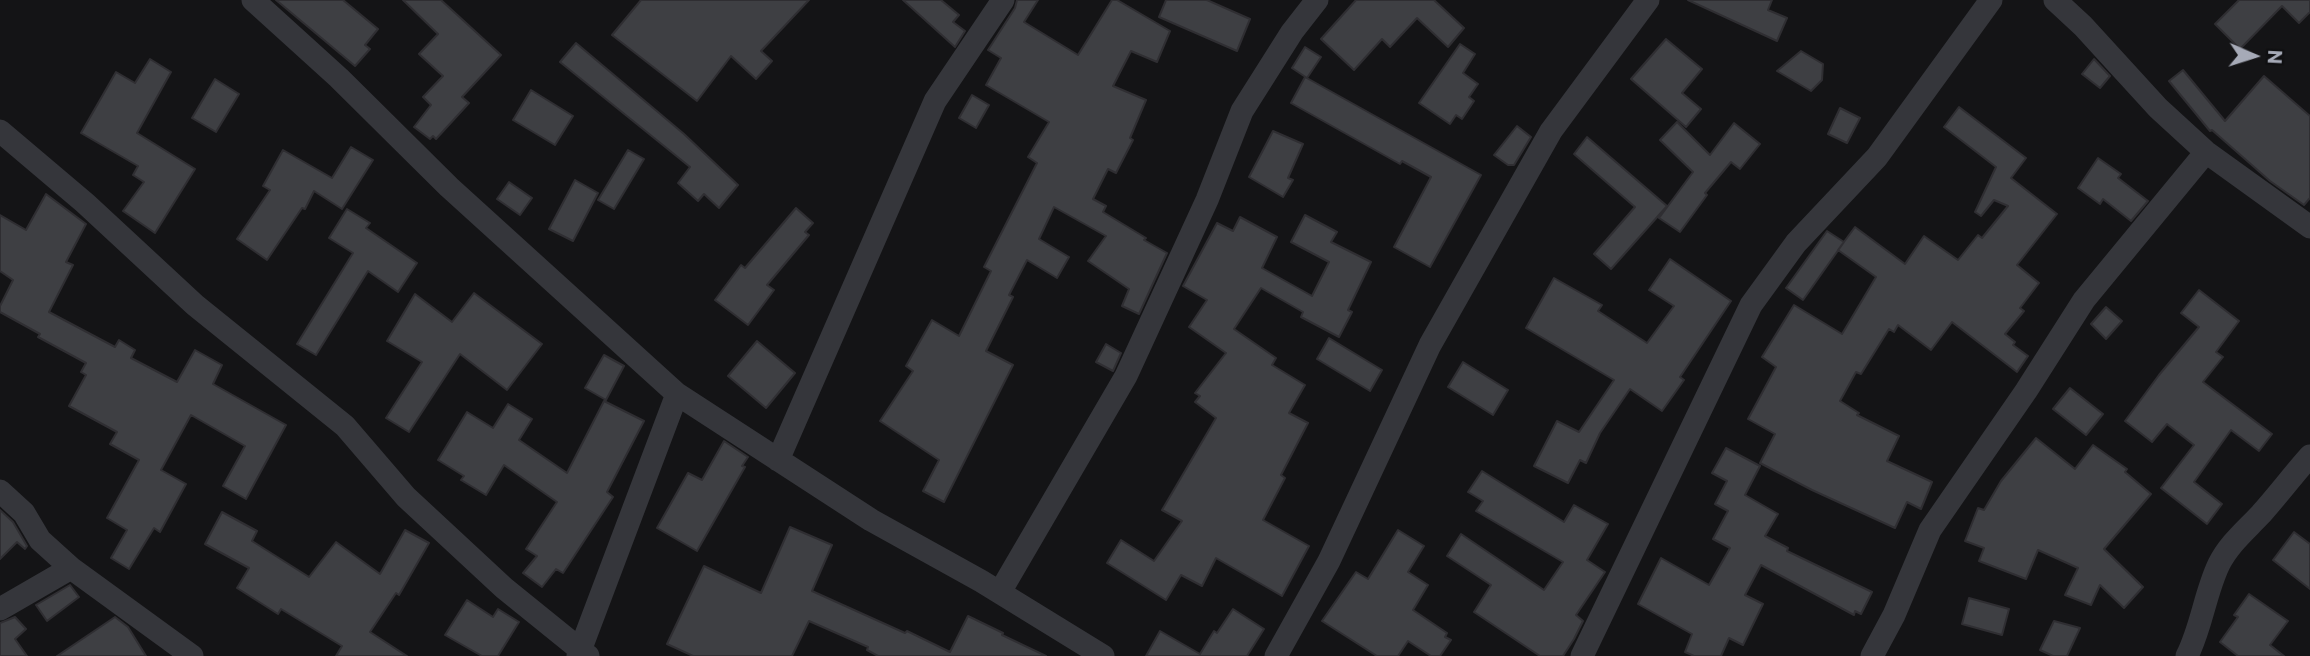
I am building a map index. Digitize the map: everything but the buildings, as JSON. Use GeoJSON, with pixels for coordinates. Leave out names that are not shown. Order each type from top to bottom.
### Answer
{"type":"FeatureCollection","features":[{"type":"Feature","properties":{"kind":"street"},"geometry":{"type":"LineString","coordinates":[[253,0],[339,78],[449,187],[677,394],[871,520],[1000,592],[1103,656]]}},
{"type":"Feature","properties":{"kind":"street"},"geometry":{"type":"LineString","coordinates":[[778,460],[935,102],[1003,0]]}},
{"type":"Feature","properties":{"kind":"street"},"geometry":{"type":"LineString","coordinates":[[1000,592],[1126,376],[1207,200],[1242,111],[1317,0]]}},
{"type":"Feature","properties":{"kind":"street"},"geometry":{"type":"LineString","coordinates":[[1276,656],[1329,561],[1430,345],[1551,131],[1648,0]]}},
{"type":"Feature","properties":{"kind":"street"},"geometry":{"type":"LineString","coordinates":[[1582,656],[1751,305],[1796,243],[1877,157],[1991,0]]}},
{"type":"Feature","properties":{"kind":"street"},"geometry":{"type":"LineString","coordinates":[[2055,0],[2083,26],[2158,108],[2206,152],[2309,225]]}},
{"type":"Feature","properties":{"kind":"street"},"geometry":{"type":"LineString","coordinates":[[0,131],[85,202],[195,305],[345,426],[406,498],[504,588],[582,654],[677,394]]}},
{"type":"Feature","properties":{"kind":"street"},"geometry":{"type":"LineString","coordinates":[[1872,656],[1894,615],[1930,530],[2026,391],[2084,300],[2206,152]]}},
{"type":"Feature","properties":{"kind":"street"},"geometry":{"type":"LineString","coordinates":[[2187,656],[2220,562],[2235,540],[2310,456]]}},
{"type":"Feature","properties":{"kind":"street"},"geometry":{"type":"LineString","coordinates":[[0,491],[24,513],[40,540],[71,568],[192,656]]}},
{"type":"Feature","properties":{"kind":"street"},"geometry":{"type":"LineString","coordinates":[[0,608],[71,568]]}}]}
